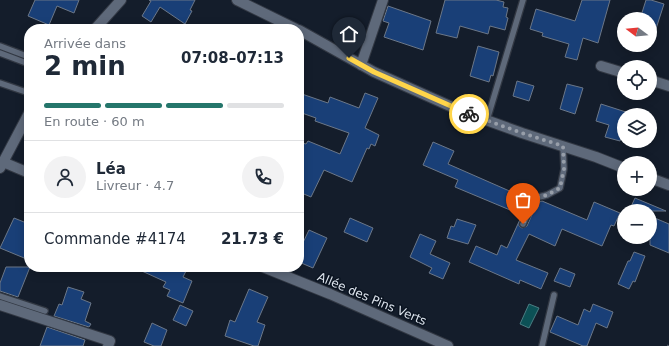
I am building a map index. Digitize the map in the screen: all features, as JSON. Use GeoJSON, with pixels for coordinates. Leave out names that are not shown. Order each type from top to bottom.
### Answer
{"type":"FeatureCollection","features":[{"type":"Feature","properties":{"kind":"street"},"geometry":{"type":"LineString","coordinates":[[99,24],[121,0]]}},
{"type":"Feature","properties":{"kind":"street"},"geometry":{"type":"LineString","coordinates":[[237,0],[286,24]]}},
{"type":"Feature","properties":{"kind":"street"},"geometry":{"type":"LineString","coordinates":[[361,65],[383,0]]}},
{"type":"Feature","properties":{"kind":"street"},"geometry":{"type":"LineString","coordinates":[[304,33],[374,72],[454,107],[522,133],[617,165]]}},
{"type":"Feature","properties":{"kind":"street"},"geometry":{"type":"LineString","coordinates":[[601,66],[617,71]]}},
{"type":"Feature","properties":{"kind":"street"},"geometry":{"type":"LineString","coordinates":[[657,82],[669,86]]}},
{"type":"Feature","properties":{"kind":"street"},"geometry":{"type":"LineString","coordinates":[[24,122],[2,161],[24,171]]}},
{"type":"Feature","properties":{"kind":"street"},"geometry":{"type":"LineString","coordinates":[[657,181],[669,185]]}},
{"type":"Feature","properties":{"kind":"street","name":"Allée des Pins Verts"},"geometry":{"type":"LineString","coordinates":[[275,272],[330,294],[448,346]]}},
{"type":"Feature","properties":{"kind":"street"},"geometry":{"type":"LineString","coordinates":[[0,305],[110,341],[108,346]]}},
{"type":"Feature","properties":{"kind":"lane"},"geometry":{"type":"LineString","coordinates":[[487,120],[523,0]]}},
{"type":"Feature","properties":{"kind":"lane"},"geometry":{"type":"LineString","coordinates":[[0,46],[24,55]]}},
{"type":"Feature","properties":{"kind":"lane"},"geometry":{"type":"LineString","coordinates":[[0,53],[24,62]]}},
{"type":"Feature","properties":{"kind":"lane"},"geometry":{"type":"LineString","coordinates":[[0,83],[24,91]]}},
{"type":"Feature","properties":{"kind":"lane"},"geometry":{"type":"LineString","coordinates":[[523,224],[535,198],[547,195],[560,188],[564,169],[563,146]]}},
{"type":"Feature","properties":{"kind":"lane"},"geometry":{"type":"LineString","coordinates":[[542,346],[554,295]]}},
{"type":"Feature","properties":{"kind":"lane"},"geometry":{"type":"LineString","coordinates":[[0,296],[45,311]]}},
{"type":"Feature","properties":{"kind":"shaded area"},"geometry":{"type":"Polygon","coordinates":[[[529,304],[539,308],[529,328],[520,324],[529,304]]]}},
{"type":"Feature","properties":{"kind":"building"},"geometry":{"type":"Polygon","coordinates":[[[35,0],[79,0],[74,13],[57,6],[49,24],[28,16],[35,0]]]}},
{"type":"Feature","properties":{"kind":"building"},"geometry":{"type":"Polygon","coordinates":[[[149,0],[195,0],[190,10],[192,11],[185,24],[160,7],[151,22],[142,16],[151,1],[149,0]]]}},
{"type":"Feature","properties":{"kind":"building"},"geometry":{"type":"Polygon","coordinates":[[[445,0],[496,0],[504,2],[503,7],[508,8],[506,17],[508,18],[505,30],[490,26],[488,34],[460,26],[457,38],[436,33],[445,0]]]}},
{"type":"Feature","properties":{"kind":"building"},"geometry":{"type":"Polygon","coordinates":[[[582,0],[610,0],[598,43],[583,38],[577,60],[565,57],[569,44],[542,36],[543,33],[530,29],[536,9],[575,21],[582,0]]]}},
{"type":"Feature","properties":{"kind":"building"},"geometry":{"type":"Polygon","coordinates":[[[646,0],[664,4],[657,26],[657,12],[642,12],[646,0]]]}},
{"type":"Feature","properties":{"kind":"building"},"geometry":{"type":"Polygon","coordinates":[[[388,6],[431,21],[423,50],[384,37],[389,23],[383,21],[388,6]]]}},
{"type":"Feature","properties":{"kind":"building"},"geometry":{"type":"Polygon","coordinates":[[[478,46],[499,52],[493,76],[491,75],[489,82],[470,76],[478,46]]]}},
{"type":"Feature","properties":{"kind":"building"},"geometry":{"type":"Polygon","coordinates":[[[517,81],[534,86],[529,101],[513,96],[517,81]]]}},
{"type":"Feature","properties":{"kind":"building"},"geometry":{"type":"Polygon","coordinates":[[[567,84],[583,88],[575,114],[560,109],[567,84]]]}},
{"type":"Feature","properties":{"kind":"building"},"geometry":{"type":"Polygon","coordinates":[[[365,93],[378,98],[365,128],[379,135],[375,146],[371,144],[369,149],[367,148],[352,182],[324,170],[311,197],[304,194],[304,144],[306,144],[308,141],[340,154],[349,133],[315,121],[316,118],[304,114],[304,95],[328,103],[330,97],[359,108],[365,93]]]}},
{"type":"Feature","properties":{"kind":"building"},"geometry":{"type":"Polygon","coordinates":[[[601,104],[617,109],[617,140],[605,137],[609,125],[596,121],[601,104]]]}},
{"type":"Feature","properties":{"kind":"building"},"geometry":{"type":"Polygon","coordinates":[[[433,142],[454,151],[448,164],[530,200],[519,223],[519,226],[522,228],[527,226],[537,203],[542,201],[587,220],[594,202],[617,212],[617,220],[614,226],[611,225],[602,246],[562,229],[555,246],[529,234],[516,260],[548,273],[541,289],[520,280],[519,284],[469,262],[476,246],[497,255],[501,245],[507,248],[522,215],[455,187],[458,180],[423,165],[433,142]]]}},
{"type":"Feature","properties":{"kind":"building"},"geometry":{"type":"Polygon","coordinates":[[[635,198],[649,204],[632,204],[635,198]]]}},
{"type":"Feature","properties":{"kind":"building"},"geometry":{"type":"Polygon","coordinates":[[[657,207],[666,211],[657,211],[657,207]]]}},
{"type":"Feature","properties":{"kind":"building"},"geometry":{"type":"Polygon","coordinates":[[[14,218],[24,222],[24,258],[0,248],[14,218]]]}},
{"type":"Feature","properties":{"kind":"building"},"geometry":{"type":"Polygon","coordinates":[[[350,218],[373,228],[367,242],[344,232],[350,218]]]}},
{"type":"Feature","properties":{"kind":"building"},"geometry":{"type":"Polygon","coordinates":[[[457,219],[476,225],[468,244],[447,238],[451,226],[454,227],[457,219]]]}},
{"type":"Feature","properties":{"kind":"building"},"geometry":{"type":"Polygon","coordinates":[[[657,219],[669,224],[669,253],[650,245],[657,244],[657,219]]]}},
{"type":"Feature","properties":{"kind":"building"},"geometry":{"type":"Polygon","coordinates":[[[309,230],[327,238],[313,268],[304,264],[304,240],[309,230]]]}},
{"type":"Feature","properties":{"kind":"building"},"geometry":{"type":"Polygon","coordinates":[[[420,234],[436,241],[430,254],[450,263],[443,279],[429,273],[432,268],[410,257],[420,234]]]}},
{"type":"Feature","properties":{"kind":"building"},"geometry":{"type":"Polygon","coordinates":[[[634,252],[645,256],[635,282],[633,281],[629,289],[618,284],[628,261],[630,261],[634,252]]]}},
{"type":"Feature","properties":{"kind":"building"},"geometry":{"type":"Polygon","coordinates":[[[6,267],[24,267],[24,272],[28,272],[18,297],[0,291],[0,283],[6,267]]]}},
{"type":"Feature","properties":{"kind":"building"},"geometry":{"type":"Polygon","coordinates":[[[560,268],[575,274],[570,287],[554,281],[560,268]]]}},
{"type":"Feature","properties":{"kind":"building"},"geometry":{"type":"Polygon","coordinates":[[[144,272],[186,272],[183,277],[192,281],[183,303],[167,296],[170,290],[163,287],[166,282],[144,272]]]}},
{"type":"Feature","properties":{"kind":"building"},"geometry":{"type":"Polygon","coordinates":[[[68,287],[84,292],[81,299],[91,303],[85,321],[91,324],[89,327],[54,316],[59,304],[62,305],[68,287]]]}},
{"type":"Feature","properties":{"kind":"building"},"geometry":{"type":"Polygon","coordinates":[[[249,289],[268,297],[257,322],[265,325],[258,346],[225,336],[230,320],[235,322],[249,289]]]}},
{"type":"Feature","properties":{"kind":"building"},"geometry":{"type":"Polygon","coordinates":[[[593,304],[613,312],[607,328],[596,323],[587,346],[583,346],[550,332],[557,316],[578,325],[584,309],[590,312],[593,304]]]}},
{"type":"Feature","properties":{"kind":"building"},"geometry":{"type":"Polygon","coordinates":[[[180,305],[193,311],[186,326],[173,320],[180,305]]]}},
{"type":"Feature","properties":{"kind":"building"},"geometry":{"type":"Polygon","coordinates":[[[152,323],[167,330],[161,346],[154,346],[144,342],[152,323]]]}},
{"type":"Feature","properties":{"kind":"building"},"geometry":{"type":"Polygon","coordinates":[[[47,327],[85,340],[83,346],[40,346],[47,327]]]}},
{"type":"Feature","properties":{"kind":"way so far"},"geometry":{"type":"LineString","coordinates":[[469,114],[563,146],[564,169],[560,188],[547,195],[535,198],[523,224]]}},
{"type":"Feature","properties":{"kind":"route"},"geometry":{"type":"LineString","coordinates":[[349,58],[374,72],[469,114]]}}]}
